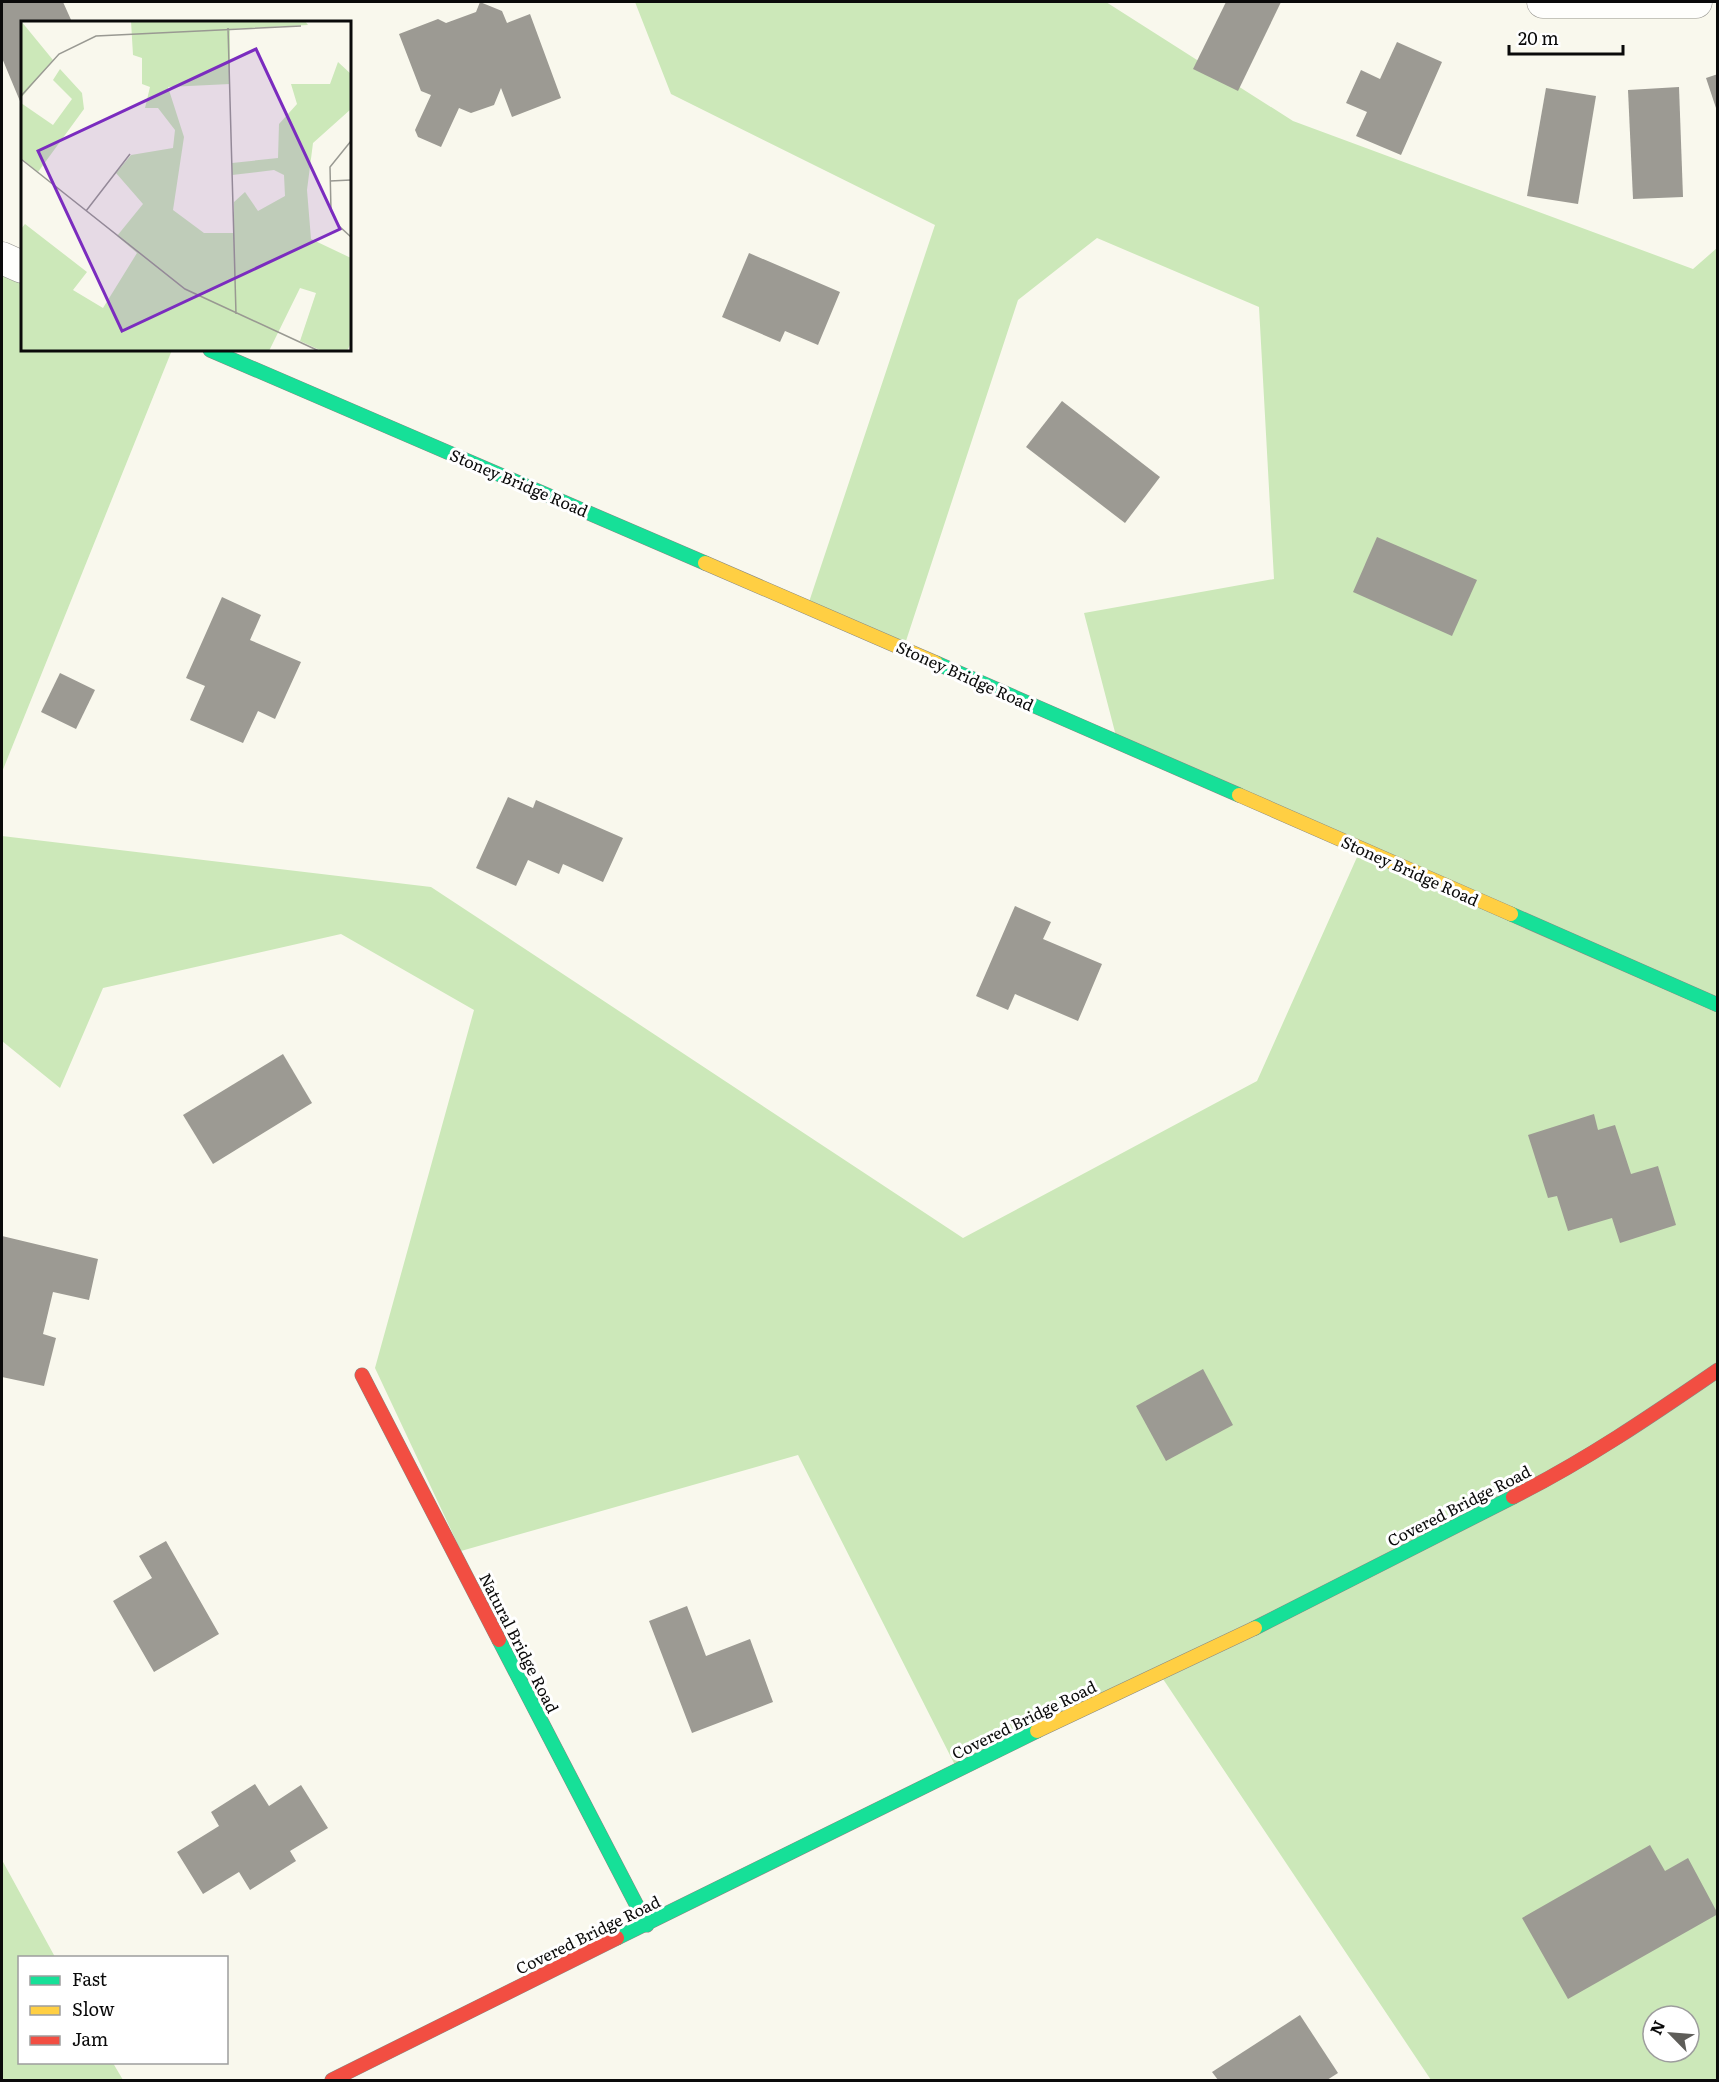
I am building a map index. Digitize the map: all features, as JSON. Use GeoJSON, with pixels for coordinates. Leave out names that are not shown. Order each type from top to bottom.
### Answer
{"type":"FeatureCollection","features":[{"type":"Feature","properties":{"kind":"street"},"geometry":{"type":"LineString","coordinates":[[1543,2],[1696,2]]}},
{"type":"Feature","properties":{"kind":"street"},"geometry":{"type":"LineString","coordinates":[[2,258],[21,267]]}},
{"type":"Feature","properties":{"kind":"street","name":"Stoney Bridge Road"},"geometry":{"type":"LineString","coordinates":[[212,351],[867,633],[1718,1005]]}},
{"type":"Feature","properties":{"kind":"street","name":"Covered Bridge Road"},"geometry":{"type":"LineString","coordinates":[[332,2080],[987,1755],[1223,1644],[1550,1479],[1620,1437],[1718,1370]]}},
{"type":"Feature","properties":{"kind":"street","name":"Natural Bridge Road"},"geometry":{"type":"LineString","coordinates":[[362,1375],[647,1925]]}},
{"type":"Feature","properties":{"kind":"green space"},"geometry":{"type":"Polygon","coordinates":[[[635,2],[1106,2],[1293,121],[1693,269],[1717,248],[1717,2080],[1431,2080],[1161,1676],[958,1771],[798,1455],[461,1551],[375,1368],[474,1010],[341,934],[103,988],[60,1088],[2,1041],[2,836],[431,887],[963,1238],[1257,1081],[1362,846],[1116,736],[1084,613],[1274,579],[1259,307],[1097,238],[1018,300],[904,647],[808,605],[935,225],[671,94],[635,2]]]}},
{"type":"Feature","properties":{"kind":"green space"},"geometry":{"type":"Polygon","coordinates":[[[2,253],[21,262],[21,351],[172,351],[2,772],[2,253]]]}},
{"type":"Feature","properties":{"kind":"green space"},"geometry":{"type":"Polygon","coordinates":[[[2,1860],[54,1956],[18,1956],[18,2064],[114,2064],[123,2080],[2,2080],[2,1860]]]}},
{"type":"Feature","properties":{"kind":"building"},"geometry":{"type":"Polygon","coordinates":[[[2,2],[63,2],[72,21],[21,21],[21,104],[2,58],[2,2]]]}},
{"type":"Feature","properties":{"kind":"building"},"geometry":{"type":"Polygon","coordinates":[[[480,2],[502,11],[507,23],[530,14],[561,98],[512,117],[501,88],[494,105],[471,113],[459,108],[441,147],[418,137],[415,130],[431,95],[421,91],[399,34],[438,19],[446,23],[476,12],[480,2]]]}},
{"type":"Feature","properties":{"kind":"building"},"geometry":{"type":"Polygon","coordinates":[[[1226,2],[1281,2],[1238,91],[1193,69],[1226,2]]]}},
{"type":"Feature","properties":{"kind":"building"},"geometry":{"type":"Polygon","coordinates":[[[1397,42],[1442,62],[1401,155],[1356,136],[1367,112],[1346,103],[1361,70],[1380,79],[1397,42]]]}},
{"type":"Feature","properties":{"kind":"building"},"geometry":{"type":"Polygon","coordinates":[[[1718,74],[1718,111],[1717,111],[1706,78],[1718,74]]]}},
{"type":"Feature","properties":{"kind":"building"},"geometry":{"type":"Polygon","coordinates":[[[1679,87],[1683,197],[1633,199],[1628,90],[1679,87]]]}},
{"type":"Feature","properties":{"kind":"building"},"geometry":{"type":"Polygon","coordinates":[[[1546,88],[1596,96],[1578,204],[1527,196],[1546,88]]]}},
{"type":"Feature","properties":{"kind":"building"},"geometry":{"type":"Polygon","coordinates":[[[749,253],[840,292],[818,345],[785,331],[780,342],[722,317],[749,253]]]}},
{"type":"Feature","properties":{"kind":"building"},"geometry":{"type":"Polygon","coordinates":[[[1062,401],[1160,477],[1125,523],[1026,447],[1062,401]]]}},
{"type":"Feature","properties":{"kind":"building"},"geometry":{"type":"Polygon","coordinates":[[[1377,537],[1477,580],[1452,636],[1353,592],[1377,537]]]}},
{"type":"Feature","properties":{"kind":"building"},"geometry":{"type":"Polygon","coordinates":[[[222,597],[261,615],[250,640],[301,662],[275,719],[258,711],[243,743],[190,720],[205,686],[186,678],[222,597]]]}},
{"type":"Feature","properties":{"kind":"building"},"geometry":{"type":"Polygon","coordinates":[[[60,673],[95,690],[76,729],[41,712],[60,673]]]}},
{"type":"Feature","properties":{"kind":"building"},"geometry":{"type":"Polygon","coordinates":[[[508,797],[533,808],[536,800],[623,838],[603,882],[563,864],[559,874],[528,860],[516,886],[476,868],[508,797]]]}},
{"type":"Feature","properties":{"kind":"building"},"geometry":{"type":"Polygon","coordinates":[[[1015,906],[1051,922],[1043,939],[1102,964],[1078,1021],[1015,994],[1008,1010],[976,996],[1015,906]]]}},
{"type":"Feature","properties":{"kind":"building"},"geometry":{"type":"Polygon","coordinates":[[[283,1054],[312,1103],[213,1164],[183,1115],[283,1054]]]}},
{"type":"Feature","properties":{"kind":"building"},"geometry":{"type":"Polygon","coordinates":[[[1594,1114],[1598,1130],[1615,1125],[1631,1174],[1658,1166],[1676,1225],[1620,1243],[1612,1218],[1568,1231],[1557,1196],[1548,1198],[1528,1135],[1594,1114]]]}},
{"type":"Feature","properties":{"kind":"building"},"geometry":{"type":"Polygon","coordinates":[[[2,1236],[98,1259],[89,1300],[53,1292],[43,1334],[56,1338],[44,1386],[2,1377],[2,1236]]]}},
{"type":"Feature","properties":{"kind":"building"},"geometry":{"type":"Polygon","coordinates":[[[1203,1369],[1233,1425],[1166,1461],[1136,1406],[1203,1369]]]}},
{"type":"Feature","properties":{"kind":"building"},"geometry":{"type":"Polygon","coordinates":[[[166,1541],[219,1634],[154,1672],[113,1601],[152,1578],[139,1556],[166,1541]]]}},
{"type":"Feature","properties":{"kind":"building"},"geometry":{"type":"Polygon","coordinates":[[[687,1606],[706,1656],[750,1639],[773,1702],[692,1733],[649,1621],[687,1606]]]}},
{"type":"Feature","properties":{"kind":"building"},"geometry":{"type":"Polygon","coordinates":[[[255,1784],[269,1806],[301,1785],[328,1828],[290,1851],[296,1861],[250,1890],[239,1872],[203,1894],[177,1852],[219,1826],[211,1812],[255,1784]]]}},
{"type":"Feature","properties":{"kind":"building"},"geometry":{"type":"Polygon","coordinates":[[[1650,1845],[1665,1871],[1688,1858],[1718,1914],[1568,1999],[1522,1918],[1650,1845]]]}},
{"type":"Feature","properties":{"kind":"building"},"geometry":{"type":"Polygon","coordinates":[[[1300,2015],[1338,2073],[1327,2080],[1218,2080],[1212,2072],[1300,2015]]]}},
{"type":"Feature","properties":{"kind":"traffic: fast"},"geometry":{"type":"LineString","coordinates":[[212,351],[705,563]]}},
{"type":"Feature","properties":{"kind":"traffic: fast"},"geometry":{"type":"LineString","coordinates":[[936,663],[1239,795]]}},
{"type":"Feature","properties":{"kind":"traffic: fast"},"geometry":{"type":"LineString","coordinates":[[1511,914],[1718,1005]]}},
{"type":"Feature","properties":{"kind":"traffic: fast"},"geometry":{"type":"LineString","coordinates":[[1255,1628],[1513,1497]]}},
{"type":"Feature","properties":{"kind":"traffic: fast"},"geometry":{"type":"LineString","coordinates":[[499,1640],[647,1925]]}},
{"type":"Feature","properties":{"kind":"traffic: fast"},"geometry":{"type":"LineString","coordinates":[[617,1938],[1037,1731]]}},
{"type":"Feature","properties":{"kind":"traffic: slow"},"geometry":{"type":"LineString","coordinates":[[705,563],[936,663]]}},
{"type":"Feature","properties":{"kind":"traffic: slow"},"geometry":{"type":"LineString","coordinates":[[1239,795],[1511,914]]}},
{"type":"Feature","properties":{"kind":"traffic: slow"},"geometry":{"type":"LineString","coordinates":[[1037,1731],[1255,1628]]}},
{"type":"Feature","properties":{"kind":"traffic: jam"},"geometry":{"type":"LineString","coordinates":[[1513,1497],[1592,1453],[1718,1370]]}},
{"type":"Feature","properties":{"kind":"traffic: jam"},"geometry":{"type":"LineString","coordinates":[[362,1375],[499,1640]]}},
{"type":"Feature","properties":{"kind":"traffic: jam"},"geometry":{"type":"LineString","coordinates":[[332,2080],[617,1938]]}}]}
